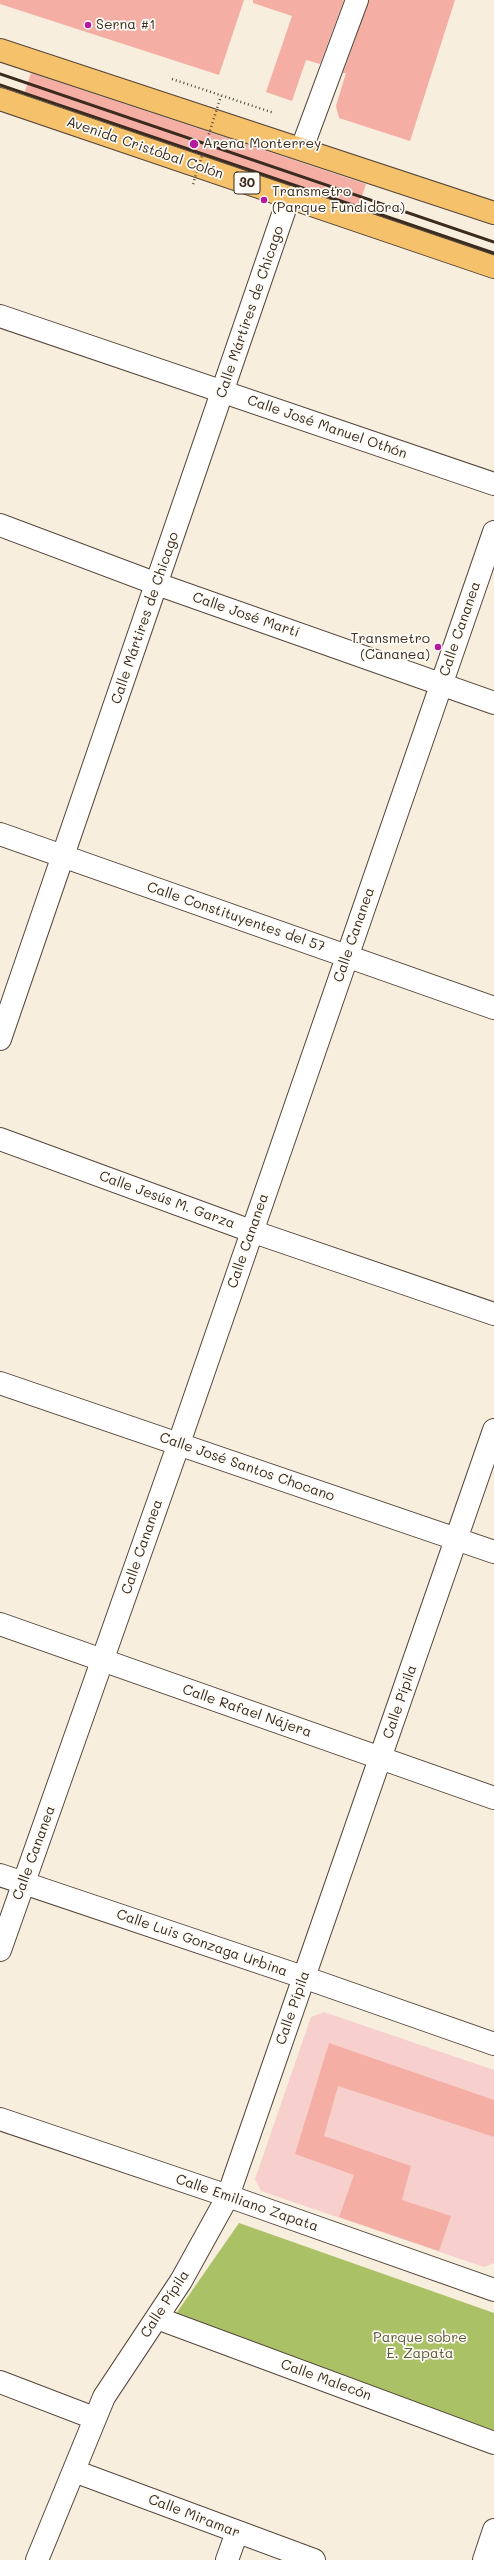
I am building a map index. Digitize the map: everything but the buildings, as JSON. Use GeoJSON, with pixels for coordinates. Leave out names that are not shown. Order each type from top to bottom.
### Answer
{"type":"FeatureCollection","features":[{"type":"Feature","properties":{"kind":"main road"},"geometry":{"type":"LineString","coordinates":[[0,50],[302,148],[494,213]]}},
{"type":"Feature","properties":{"kind":"main road","name":"Avenida Cristóbal Colón"},"geometry":{"type":"LineString","coordinates":[[0,99],[494,267]]}},
{"type":"Feature","properties":{"kind":"street"},"geometry":{"type":"LineString","coordinates":[[302,148],[357,0]]}},
{"type":"Feature","properties":{"kind":"street","name":"Calle Mártires de Chicago"},"geometry":{"type":"LineString","coordinates":[[0,1039],[289,197]]}},
{"type":"Feature","properties":{"kind":"street","name":"Calle José Manuel Othón"},"geometry":{"type":"LineString","coordinates":[[0,316],[494,484]]}},
{"type":"Feature","properties":{"kind":"street","name":"Calle José Martí"},"geometry":{"type":"LineString","coordinates":[[0,525],[157,584],[494,703]]}},
{"type":"Feature","properties":{"kind":"street","name":"Calle Cananea"},"geometry":{"type":"LineString","coordinates":[[0,1950],[179,1444],[251,1231],[494,532]]}},
{"type":"Feature","properties":{"kind":"street","name":"Calle Constituyentes del 57"},"geometry":{"type":"LineString","coordinates":[[0,834],[494,1008]]}},
{"type":"Feature","properties":{"kind":"street","name":"Calle Jesús M. Garza"},"geometry":{"type":"LineString","coordinates":[[0,1139],[251,1231],[494,1314]]}},
{"type":"Feature","properties":{"kind":"street","name":"Calle José Santos Chocano"},"geometry":{"type":"LineString","coordinates":[[0,1383],[494,1552]]}},
{"type":"Feature","properties":{"kind":"street","name":"Calle Pípila"},"geometry":{"type":"LineString","coordinates":[[37,2560],[94,2418],[104,2397],[158,2318],[198,2252],[228,2196],[494,1430]]}},
{"type":"Feature","properties":{"kind":"street","name":"Calle Rafael Nájera"},"geometry":{"type":"LineString","coordinates":[[0,1624],[494,1798]]}},
{"type":"Feature","properties":{"kind":"street","name":"Calle Luis Gonzaga Urbina"},"geometry":{"type":"LineString","coordinates":[[0,1875],[303,1977],[494,2044]]}},
{"type":"Feature","properties":{"kind":"street","name":"Calle Emiliano Zapata"},"geometry":{"type":"LineString","coordinates":[[0,2119],[228,2196],[494,2290]]}},
{"type":"Feature","properties":{"kind":"street","name":"Calle Malecón"},"geometry":{"type":"LineString","coordinates":[[158,2318],[494,2443]]}},
{"type":"Feature","properties":{"kind":"street"},"geometry":{"type":"LineString","coordinates":[[0,2382],[94,2418]]}},
{"type":"Feature","properties":{"kind":"street","name":"Calle Miramar"},"geometry":{"type":"LineString","coordinates":[[74,2471],[314,2560]]}},
{"type":"Feature","properties":{"kind":"street"},"geometry":{"type":"LineString","coordinates":[[484,2560],[494,2530]]}},
{"type":"Feature","properties":{"kind":"street"},"geometry":{"type":"LineString","coordinates":[[227,2560],[237,2532]]}},
{"type":"Feature","properties":{"kind":"path"},"geometry":{"type":"LineString","coordinates":[[172,79],[274,113]]}},
{"type":"Feature","properties":{"kind":"path"},"geometry":{"type":"LineString","coordinates":[[192,184],[221,96]]}},
{"type":"Feature","properties":{"kind":"shaded area"},"geometry":{"type":"Polygon","coordinates":[[[324,2012],[494,2070],[494,2263],[484,2267],[261,2191],[255,2179],[311,2017],[324,2012]]]}},
{"type":"Feature","properties":{"kind":"green space","name":"Parque sobre E. Zapata"},"geometry":{"type":"Polygon","coordinates":[[[239,2223],[494,2313],[494,2433],[173,2318],[239,2223]]]}},
{"type":"Feature","properties":{"kind":"railway"},"geometry":{"type":"LineString","coordinates":[[0,74],[494,242]]}},
{"type":"Feature","properties":{"kind":"railway"},"geometry":{"type":"LineString","coordinates":[[0,85],[494,253]]}},
{"type":"Feature","properties":{"kind":"place","name":"Serna #1"},"geometry":{"type":"Point","coordinates":[88,25]}},
{"type":"Feature","properties":{"kind":"place","name":"Arena Monterrey"},"geometry":{"type":"Point","coordinates":[194,144]}},
{"type":"Feature","properties":{"kind":"place","name":"Transmetro (Parque Fundidora)"},"geometry":{"type":"Point","coordinates":[264,200]}},
{"type":"Feature","properties":{"kind":"place","name":"Transmetro (Cananea)"},"geometry":{"type":"Point","coordinates":[438,647]}}]}
